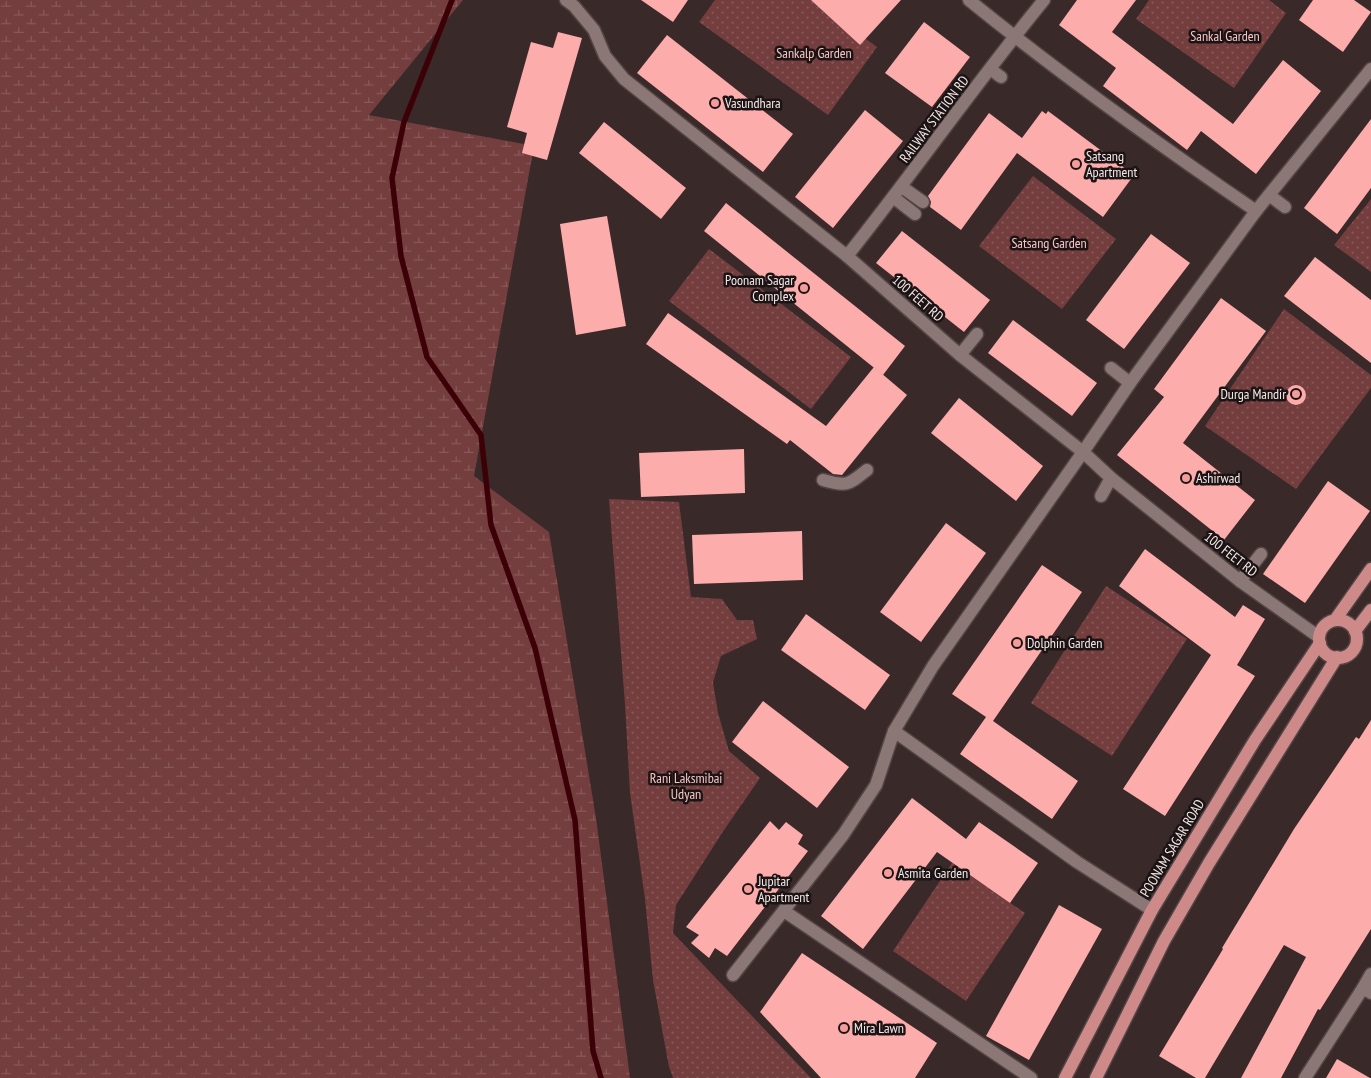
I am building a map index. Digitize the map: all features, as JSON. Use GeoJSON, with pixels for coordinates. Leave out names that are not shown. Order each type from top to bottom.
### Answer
{"type":"FeatureCollection","features":[{"type":"Feature","properties":{"kind":"main road"},"geometry":{"type":"LineString","coordinates":[[1335,620],[1348,622],[1355,632],[1356,644],[1354,650],[1349,654],[1337,657],[1326,653],[1320,640],[1324,626],[1335,620],[1371,569]]}},
{"type":"Feature","properties":{"kind":"main road"},"geometry":{"type":"LineString","coordinates":[[1355,632],[1371,610]]}},
{"type":"Feature","properties":{"kind":"main road","name":"POONAM SAGAR ROAD"},"geometry":{"type":"LineString","coordinates":[[1064,1078],[1152,910],[1255,740],[1320,640]]}},
{"type":"Feature","properties":{"kind":"main road"},"geometry":{"type":"LineString","coordinates":[[1096,1078],[1164,941],[1209,863],[1337,657]]}},
{"type":"Feature","properties":{"kind":"street","name":"100 FEET RD"},"geometry":{"type":"LineString","coordinates":[[566,0],[574,6],[594,30],[605,56],[624,79],[847,256],[960,355],[1083,452],[1111,478],[1240,581],[1320,640]]}},
{"type":"Feature","properties":{"kind":"street"},"geometry":{"type":"LineString","coordinates":[[969,0],[1014,37],[1171,152],[1256,211]]}},
{"type":"Feature","properties":{"kind":"street","name":"RAILWAY STATION RD"},"geometry":{"type":"LineString","coordinates":[[847,256],[902,187],[1014,37],[1044,0]]}},
{"type":"Feature","properties":{"kind":"street"},"geometry":{"type":"LineString","coordinates":[[990,69],[1001,77]]}},
{"type":"Feature","properties":{"kind":"street"},"geometry":{"type":"LineString","coordinates":[[733,975],[843,835],[876,785],[894,731],[933,666],[1130,383],[1256,211],[1371,70]]}},
{"type":"Feature","properties":{"kind":"street"},"geometry":{"type":"LineString","coordinates":[[1163,163],[1171,152]]}},
{"type":"Feature","properties":{"kind":"street"},"geometry":{"type":"LineString","coordinates":[[902,187],[924,202]]}},
{"type":"Feature","properties":{"kind":"street"},"geometry":{"type":"LineString","coordinates":[[1269,195],[1284,207]]}},
{"type":"Feature","properties":{"kind":"street"},"geometry":{"type":"LineString","coordinates":[[894,197],[915,214]]}},
{"type":"Feature","properties":{"kind":"street"},"geometry":{"type":"LineString","coordinates":[[960,355],[977,334]]}},
{"type":"Feature","properties":{"kind":"street"},"geometry":{"type":"LineString","coordinates":[[1111,368],[1130,383]]}},
{"type":"Feature","properties":{"kind":"street"},"geometry":{"type":"LineString","coordinates":[[823,480],[838,484],[850,484],[867,470]]}},
{"type":"Feature","properties":{"kind":"street"},"geometry":{"type":"LineString","coordinates":[[1101,496],[1111,478]]}},
{"type":"Feature","properties":{"kind":"street"},"geometry":{"type":"LineString","coordinates":[[1240,581],[1261,554]]}},
{"type":"Feature","properties":{"kind":"street"},"geometry":{"type":"LineString","coordinates":[[894,731],[1077,862],[1152,910]]}},
{"type":"Feature","properties":{"kind":"street"},"geometry":{"type":"LineString","coordinates":[[784,911],[1031,1078]]}},
{"type":"Feature","properties":{"kind":"street"},"geometry":{"type":"LineString","coordinates":[[1305,1078],[1367,990],[1371,974]]}},
{"type":"Feature","properties":{"kind":"green space"},"geometry":{"type":"Polygon","coordinates":[[[0,0],[463,0],[369,115],[534,146],[474,476],[549,532],[596,818],[630,1078],[0,1078],[0,0]]]}},
{"type":"Feature","properties":{"kind":"green space","name":"Sankalp Garden"},"geometry":{"type":"Polygon","coordinates":[[[715,0],[812,0],[877,47],[828,115],[699,22],[715,0]]]}},
{"type":"Feature","properties":{"kind":"green space","name":"Sankal Garden"},"geometry":{"type":"Polygon","coordinates":[[[1149,0],[1269,0],[1286,13],[1234,88],[1136,19],[1149,0]]]}},
{"type":"Feature","properties":{"kind":"green space","name":"Satsang Garden"},"geometry":{"type":"Polygon","coordinates":[[[1033,176],[1116,239],[1062,309],[979,246],[1033,176]]]}},
{"type":"Feature","properties":{"kind":"green space"},"geometry":{"type":"Polygon","coordinates":[[[1371,199],[1371,272],[1334,245],[1371,199]]]}},
{"type":"Feature","properties":{"kind":"green space"},"geometry":{"type":"Polygon","coordinates":[[[709,249],[851,357],[811,409],[669,301],[709,249]]]}},
{"type":"Feature","properties":{"kind":"green space"},"geometry":{"type":"Polygon","coordinates":[[[1284,309],[1371,375],[1371,388],[1296,489],[1205,426],[1284,309]]]}},
{"type":"Feature","properties":{"kind":"green space","name":"Rani Laksmibai Udyan"},"geometry":{"type":"Polygon","coordinates":[[[609,499],[679,502],[691,597],[722,599],[737,620],[753,620],[757,639],[721,656],[713,682],[718,713],[729,751],[760,778],[676,905],[673,933],[811,1078],[673,1078],[669,1067],[653,980],[645,899],[630,793],[609,499]]]}},
{"type":"Feature","properties":{"kind":"green space"},"geometry":{"type":"Polygon","coordinates":[[[1106,586],[1187,639],[1112,756],[1031,703],[1106,586]]]}},
{"type":"Feature","properties":{"kind":"green space"},"geometry":{"type":"Polygon","coordinates":[[[952,863],[1025,913],[966,1001],[893,951],[952,863]]]}},
{"type":"Feature","properties":{"kind":"building"},"geometry":{"type":"Polygon","coordinates":[[[641,0],[688,0],[673,22],[641,0]]]}},
{"type":"Feature","properties":{"kind":"building"},"geometry":{"type":"Polygon","coordinates":[[[811,0],[901,0],[860,45],[811,0]]]}},
{"type":"Feature","properties":{"kind":"building"},"geometry":{"type":"Polygon","coordinates":[[[1077,0],[1136,0],[1112,32],[1233,124],[1283,60],[1321,91],[1256,174],[1201,131],[1187,150],[1103,86],[1116,68],[1059,25],[1077,0]]]}},
{"type":"Feature","properties":{"kind":"building"},"geometry":{"type":"Polygon","coordinates":[[[1313,0],[1354,0],[1371,12],[1343,52],[1299,20],[1313,0]]]}},
{"type":"Feature","properties":{"kind":"building"},"geometry":{"type":"Polygon","coordinates":[[[924,22],[970,57],[932,107],[885,73],[924,22]]]}},
{"type":"Feature","properties":{"kind":"building"},"geometry":{"type":"Polygon","coordinates":[[[558,32],[582,38],[547,160],[522,153],[527,133],[507,127],[531,42],[553,48],[558,32]]]}},
{"type":"Feature","properties":{"kind":"building","name":"Vasundhara"},"geometry":{"type":"Polygon","coordinates":[[[667,35],[793,134],[763,172],[637,73],[667,35]]]}},
{"type":"Feature","properties":{"kind":"building"},"geometry":{"type":"Polygon","coordinates":[[[865,110],[903,141],[833,228],[795,197],[865,110]]]}},
{"type":"Feature","properties":{"kind":"building","name":"Satsang Apartment"},"geometry":{"type":"Polygon","coordinates":[[[1042,111],[1046,114],[1048,111],[1134,175],[1103,217],[1017,153],[961,230],[930,207],[931,202],[928,196],[989,113],[1022,138],[1042,111]]]}},
{"type":"Feature","properties":{"kind":"building"},"geometry":{"type":"Polygon","coordinates":[[[1371,119],[1371,188],[1337,234],[1304,208],[1371,119]]]}},
{"type":"Feature","properties":{"kind":"building"},"geometry":{"type":"Polygon","coordinates":[[[604,122],[686,188],[661,219],[579,153],[604,122]]]}},
{"type":"Feature","properties":{"kind":"building","name":"Poonam Sagar Complex"},"geometry":{"type":"Polygon","coordinates":[[[726,203],[905,346],[883,375],[704,231],[726,203]]]}},
{"type":"Feature","properties":{"kind":"building"},"geometry":{"type":"Polygon","coordinates":[[[607,216],[626,326],[576,335],[560,224],[607,216]]]}},
{"type":"Feature","properties":{"kind":"building"},"geometry":{"type":"Polygon","coordinates":[[[902,231],[990,300],[964,332],[876,263],[902,231]]]}},
{"type":"Feature","properties":{"kind":"building"},"geometry":{"type":"Polygon","coordinates":[[[1151,234],[1190,263],[1124,349],[1086,320],[1151,234]]]}},
{"type":"Feature","properties":{"kind":"building"},"geometry":{"type":"Polygon","coordinates":[[[1315,257],[1371,300],[1371,363],[1284,296],[1315,257]]]}},
{"type":"Feature","properties":{"kind":"building"},"geometry":{"type":"Polygon","coordinates":[[[1221,298],[1266,331],[1183,443],[1255,500],[1224,540],[1117,455],[1164,397],[1154,389],[1221,298]]]}},
{"type":"Feature","properties":{"kind":"building"},"geometry":{"type":"Polygon","coordinates":[[[668,313],[826,426],[874,367],[907,395],[842,475],[833,474],[790,440],[787,444],[646,344],[668,313]]]}},
{"type":"Feature","properties":{"kind":"building"},"geometry":{"type":"Polygon","coordinates":[[[1013,320],[1097,383],[1072,416],[988,353],[1013,320]]]}},
{"type":"Feature","properties":{"kind":"building","name":"Durga Mandir"},"geometry":{"type":"Polygon","coordinates":[[[1296,385],[1303,388],[1306,395],[1303,402],[1296,405],[1289,402],[1286,395],[1289,388],[1296,385]]]}},
{"type":"Feature","properties":{"kind":"building"},"geometry":{"type":"Polygon","coordinates":[[[959,398],[1043,466],[1016,501],[931,433],[959,398]]]}},
{"type":"Feature","properties":{"kind":"building"},"geometry":{"type":"Polygon","coordinates":[[[744,449],[745,493],[641,497],[639,453],[744,449]]]}},
{"type":"Feature","properties":{"kind":"building"},"geometry":{"type":"Polygon","coordinates":[[[1328,481],[1370,511],[1305,603],[1263,574],[1328,481]]]}},
{"type":"Feature","properties":{"kind":"building"},"geometry":{"type":"Polygon","coordinates":[[[946,523],[986,553],[921,642],[880,612],[946,523]]]}},
{"type":"Feature","properties":{"kind":"building"},"geometry":{"type":"Polygon","coordinates":[[[802,531],[803,580],[694,584],[692,535],[802,531]]]}},
{"type":"Feature","properties":{"kind":"building"},"geometry":{"type":"Polygon","coordinates":[[[1145,549],[1235,617],[1243,605],[1265,619],[1237,665],[1255,676],[1165,816],[1123,789],[1211,655],[1119,586],[1145,549]]]}},
{"type":"Feature","properties":{"kind":"building","name":"Dolphin Garden"},"geometry":{"type":"Polygon","coordinates":[[[1042,565],[1082,592],[993,721],[1078,781],[1052,819],[960,754],[986,717],[952,694],[1042,565]]]}},
{"type":"Feature","properties":{"kind":"building"},"geometry":{"type":"Polygon","coordinates":[[[806,614],[890,675],[865,710],[781,650],[806,614]]]}},
{"type":"Feature","properties":{"kind":"building"},"geometry":{"type":"Polygon","coordinates":[[[763,701],[849,767],[817,808],[732,742],[763,701]]]}},
{"type":"Feature","properties":{"kind":"building"},"geometry":{"type":"Polygon","coordinates":[[[1371,720],[1371,929],[1320,1010],[1318,1009],[1281,1078],[1241,1078],[1306,957],[1284,945],[1205,1078],[1196,1078],[1159,1056],[1294,829],[1356,737],[1359,739],[1371,720]]]}},
{"type":"Feature","properties":{"kind":"building","name":"Asmita Garden"},"geometry":{"type":"Polygon","coordinates":[[[912,798],[966,839],[979,822],[1038,863],[1010,903],[937,852],[863,949],[821,916],[912,798]]]}},
{"type":"Feature","properties":{"kind":"building","name":"Jupitar Apartment"},"geometry":{"type":"Polygon","coordinates":[[[770,821],[779,830],[786,822],[803,835],[798,844],[808,851],[727,956],[715,948],[709,958],[691,943],[699,935],[686,927],[770,821]]]}},
{"type":"Feature","properties":{"kind":"building"},"geometry":{"type":"Polygon","coordinates":[[[1059,905],[1102,929],[1029,1060],[986,1036],[1059,905]]]}},
{"type":"Feature","properties":{"kind":"building","name":"Mira Lawn"},"geometry":{"type":"Polygon","coordinates":[[[802,953],[937,1043],[915,1078],[821,1078],[760,1012],[802,953]]]}},
{"type":"Feature","properties":{"kind":"building"},"geometry":{"type":"Polygon","coordinates":[[[1337,1059],[1370,1078],[1326,1078],[1337,1059]]]}},
{"type":"Feature","properties":{"kind":"waterway"},"geometry":{"type":"LineString","coordinates":[[452,0],[404,122],[392,178],[401,256],[427,357],[481,435],[491,525],[535,648],[575,820],[593,1051],[601,1078]]}},
{"type":"Feature","properties":{"kind":"place","name":"Vasundhara"},"geometry":{"type":"Point","coordinates":[715,103]}},
{"type":"Feature","properties":{"kind":"place","name":"Satsang Apartment"},"geometry":{"type":"Point","coordinates":[1076,164]}},
{"type":"Feature","properties":{"kind":"place","name":"Poonam Sagar Complex"},"geometry":{"type":"Point","coordinates":[804,288]}},
{"type":"Feature","properties":{"kind":"place","name":"Durga Mandir"},"geometry":{"type":"Point","coordinates":[1296,394]}},
{"type":"Feature","properties":{"kind":"place","name":"Ashirwad"},"geometry":{"type":"Point","coordinates":[1186,478]}},
{"type":"Feature","properties":{"kind":"place","name":"Dolphin Garden"},"geometry":{"type":"Point","coordinates":[1017,643]}},
{"type":"Feature","properties":{"kind":"place","name":"Asmita Garden"},"geometry":{"type":"Point","coordinates":[888,873]}},
{"type":"Feature","properties":{"kind":"place","name":"Jupitar Apartment"},"geometry":{"type":"Point","coordinates":[748,889]}},
{"type":"Feature","properties":{"kind":"place","name":"Mira Lawn"},"geometry":{"type":"Point","coordinates":[844,1028]}}]}
